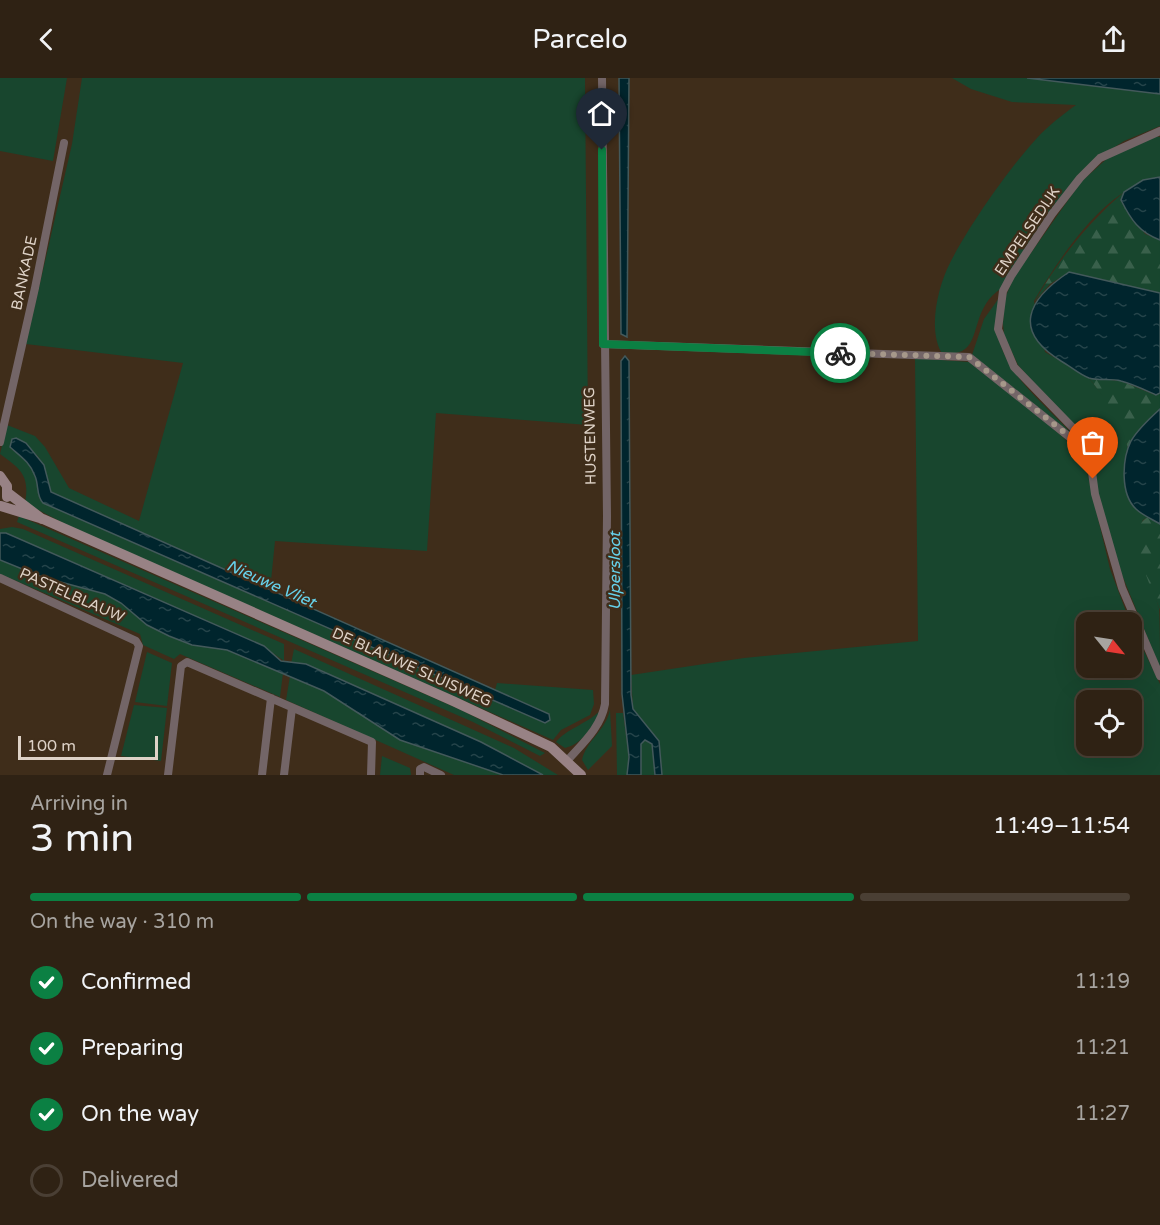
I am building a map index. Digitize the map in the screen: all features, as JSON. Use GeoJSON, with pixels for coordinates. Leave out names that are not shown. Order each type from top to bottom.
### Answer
{"type":"FeatureCollection","features":[{"type":"Feature","properties":{"kind":"main road"},"geometry":{"type":"LineString","coordinates":[[0,476],[6,483],[8,492],[0,506]]}},
{"type":"Feature","properties":{"kind":"main road","name":"DE BLAUWE SLUISWEG"},"geometry":{"type":"LineString","coordinates":[[8,492],[43,519]]}},
{"type":"Feature","properties":{"kind":"main road","name":"DE BLAUWE SLUISWEG"},"geometry":{"type":"LineString","coordinates":[[0,506],[43,519],[453,701],[551,747],[567,761]]}},
{"type":"Feature","properties":{"kind":"main road"},"geometry":{"type":"LineString","coordinates":[[567,761],[581,775]]}},
{"type":"Feature","properties":{"kind":"street","name":"HUSTENWEG"},"geometry":{"type":"LineString","coordinates":[[567,761],[598,724],[605,704],[607,516],[603,344],[602,78]]}},
{"type":"Feature","properties":{"kind":"street","name":"EMPELSEDIJK"},"geometry":{"type":"LineString","coordinates":[[1160,131],[1100,158],[1080,178],[1052,214],[1003,291],[998,329],[1014,367],[1076,431],[1091,465],[1095,494],[1118,577],[1160,676]]}},
{"type":"Feature","properties":{"kind":"street","name":"BANKADE"},"geometry":{"type":"LineString","coordinates":[[0,442],[35,288],[64,143]]}},
{"type":"Feature","properties":{"kind":"street"},"geometry":{"type":"LineString","coordinates":[[603,344],[969,357],[1083,447]]}},
{"type":"Feature","properties":{"kind":"street","name":"PASTELBLAUW"},"geometry":{"type":"LineString","coordinates":[[0,578],[136,641],[139,646],[106,775]]}},
{"type":"Feature","properties":{"kind":"street"},"geometry":{"type":"LineString","coordinates":[[168,775],[181,666],[187,662],[372,742],[371,775]]}},
{"type":"Feature","properties":{"kind":"street"},"geometry":{"type":"LineString","coordinates":[[262,775],[271,698]]}},
{"type":"Feature","properties":{"kind":"street"},"geometry":{"type":"LineString","coordinates":[[284,775],[292,708]]}},
{"type":"Feature","properties":{"kind":"street"},"geometry":{"type":"LineString","coordinates":[[420,772],[424,767],[441,775]]}},
{"type":"Feature","properties":{"kind":"green space"},"geometry":{"type":"Polygon","coordinates":[[[0,78],[67,78],[53,161],[0,151],[0,78]]]}},
{"type":"Feature","properties":{"kind":"green space"},"geometry":{"type":"Polygon","coordinates":[[[82,78],[585,78],[588,425],[436,413],[427,551],[275,541],[270,591],[51,492],[44,465],[37,455],[11,449],[25,460],[34,474],[39,497],[43,503],[545,723],[549,714],[495,690],[497,683],[593,690],[594,704],[590,715],[561,730],[553,740],[69,526],[25,503],[26,486],[22,474],[0,454],[7,425],[35,436],[45,447],[69,488],[139,521],[183,363],[26,344],[72,144],[82,78]]]}},
{"type":"Feature","properties":{"kind":"green space"},"geometry":{"type":"Polygon","coordinates":[[[952,78],[1160,78],[1160,126],[1124,141],[1098,158],[1002,288],[986,304],[970,344],[962,351],[953,353],[941,352],[935,331],[938,295],[950,263],[978,215],[1026,150],[1055,121],[1076,105],[1012,102],[971,89],[952,78]]]}},
{"type":"Feature","properties":{"kind":"green space"},"geometry":{"type":"Polygon","coordinates":[[[1152,135],[1160,137],[1160,177],[1140,183],[1121,194],[1103,209],[1071,245],[1034,301],[1045,352],[1089,378],[1108,402],[1121,425],[1128,448],[1127,457],[1135,508],[1148,517],[1143,520],[1139,531],[1139,543],[1143,564],[1159,608],[1160,668],[1142,624],[1142,612],[1137,612],[1120,570],[1103,517],[1087,444],[1018,365],[1004,335],[1005,298],[1014,277],[1081,182],[1111,155],[1152,135]]]}},
{"type":"Feature","properties":{"kind":"green space"},"geometry":{"type":"Polygon","coordinates":[[[1124,192],[1121,200],[1145,234],[1160,240],[1160,293],[1069,272],[1050,284],[1035,301],[1075,243],[1124,192]]]}},
{"type":"Feature","properties":{"kind":"green space"},"geometry":{"type":"Polygon","coordinates":[[[999,298],[997,320],[999,340],[1006,358],[1029,389],[1072,434],[1069,435],[972,355],[984,319],[999,298]]]}},
{"type":"Feature","properties":{"kind":"green space"},"geometry":{"type":"Polygon","coordinates":[[[915,358],[969,362],[1031,409],[1083,455],[1110,569],[1126,612],[1076,612],[1076,678],[1142,678],[1142,647],[1160,684],[1160,775],[662,775],[659,741],[633,709],[631,675],[744,658],[918,641],[915,358]]]}},
{"type":"Feature","properties":{"kind":"green space"},"geometry":{"type":"Polygon","coordinates":[[[1089,378],[1121,381],[1155,395],[1160,393],[1160,409],[1141,427],[1128,448],[1112,411],[1089,378]]]}},
{"type":"Feature","properties":{"kind":"green space"},"geometry":{"type":"Polygon","coordinates":[[[19,516],[461,710],[545,753],[540,756],[473,722],[17,522],[19,516]]]}},
{"type":"Feature","properties":{"kind":"green space"},"geometry":{"type":"Polygon","coordinates":[[[1148,517],[1160,524],[1160,610],[1138,547],[1140,524],[1148,517]]]}},
{"type":"Feature","properties":{"kind":"green space"},"geometry":{"type":"Polygon","coordinates":[[[12,527],[23,529],[284,644],[284,661],[263,646],[0,533],[0,529],[12,527]]]}},
{"type":"Feature","properties":{"kind":"green space"},"geometry":{"type":"Polygon","coordinates":[[[0,560],[42,577],[105,594],[121,603],[147,625],[169,636],[192,645],[227,649],[283,673],[280,697],[180,654],[174,659],[143,645],[140,634],[0,574],[0,560]]]}},
{"type":"Feature","properties":{"kind":"green space"},"geometry":{"type":"Polygon","coordinates":[[[294,649],[514,748],[558,775],[543,775],[481,742],[306,664],[291,664],[294,649]]]}},
{"type":"Feature","properties":{"kind":"green space"},"geometry":{"type":"Polygon","coordinates":[[[147,652],[172,663],[167,706],[135,702],[147,652]]]}},
{"type":"Feature","properties":{"kind":"green space"},"geometry":{"type":"Polygon","coordinates":[[[290,676],[324,691],[400,740],[503,775],[454,775],[286,700],[290,676]]]}},
{"type":"Feature","properties":{"kind":"green space"},"geometry":{"type":"Polygon","coordinates":[[[134,705],[167,708],[161,761],[121,756],[134,705]]]}},
{"type":"Feature","properties":{"kind":"green space"},"geometry":{"type":"Polygon","coordinates":[[[610,710],[612,746],[588,770],[582,760],[584,753],[604,724],[610,710]]]}},
{"type":"Feature","properties":{"kind":"green space"},"geometry":{"type":"Polygon","coordinates":[[[600,711],[591,728],[577,743],[565,748],[556,742],[565,734],[600,711]]]}},
{"type":"Feature","properties":{"kind":"green space"},"geometry":{"type":"Polygon","coordinates":[[[616,713],[623,713],[629,757],[627,775],[617,775],[616,713]]]}},
{"type":"Feature","properties":{"kind":"green space"},"geometry":{"type":"Polygon","coordinates":[[[644,740],[652,744],[655,775],[641,775],[641,744],[644,740]]]}},
{"type":"Feature","properties":{"kind":"green space"},"geometry":{"type":"Polygon","coordinates":[[[382,756],[410,768],[411,775],[380,775],[382,756]]]}},
{"type":"Feature","properties":{"kind":"water"},"geometry":{"type":"Polygon","coordinates":[[[619,78],[629,78],[627,337],[621,334],[619,78]]]}},
{"type":"Feature","properties":{"kind":"water"},"geometry":{"type":"Polygon","coordinates":[[[1027,78],[1160,78],[1160,94],[1027,78]]]}},
{"type":"Feature","properties":{"kind":"water"},"geometry":{"type":"Polygon","coordinates":[[[1160,177],[1160,240],[1146,233],[1136,224],[1121,200],[1124,192],[1143,180],[1160,177]]]}},
{"type":"Feature","properties":{"kind":"water"},"geometry":{"type":"Polygon","coordinates":[[[1069,272],[1160,293],[1160,393],[1156,395],[1117,380],[1086,377],[1046,350],[1036,338],[1031,327],[1031,316],[1035,305],[1043,294],[1069,272]]]}},
{"type":"Feature","properties":{"kind":"water"},"geometry":{"type":"Polygon","coordinates":[[[625,356],[629,361],[631,695],[633,709],[659,741],[662,775],[655,775],[652,744],[645,740],[641,744],[641,775],[627,775],[629,757],[622,694],[621,361],[625,356]]]}},
{"type":"Feature","properties":{"kind":"water"},"geometry":{"type":"Polygon","coordinates":[[[1160,409],[1160,524],[1138,511],[1131,503],[1125,486],[1124,466],[1131,441],[1160,409]]]}},
{"type":"Feature","properties":{"kind":"water"},"geometry":{"type":"Polygon","coordinates":[[[16,438],[26,443],[44,465],[51,492],[549,714],[550,720],[545,723],[43,503],[39,497],[33,471],[10,447],[12,439],[16,438]]]}},
{"type":"Feature","properties":{"kind":"water"},"geometry":{"type":"Polygon","coordinates":[[[0,533],[6,533],[264,646],[281,661],[306,664],[481,742],[543,775],[503,775],[400,740],[324,691],[227,650],[192,645],[169,636],[147,625],[121,603],[105,594],[42,577],[0,560],[0,533]]]}},
{"type":"Feature","properties":{"kind":"way so far"},"geometry":{"type":"LineString","coordinates":[[840,353],[969,357],[1083,447],[1091,465],[1093,479]]}},
{"type":"Feature","properties":{"kind":"route"},"geometry":{"type":"LineString","coordinates":[[602,150],[603,344],[840,353]]}},
{"type":"Feature","properties":{"kind":"water label","name":"Ulpersloot"},"geometry":{"type":"Point","coordinates":[615,571]}},
{"type":"Feature","properties":{"kind":"water label","name":"Nieuwe Vliet"},"geometry":{"type":"Point","coordinates":[271,584]}}]}
